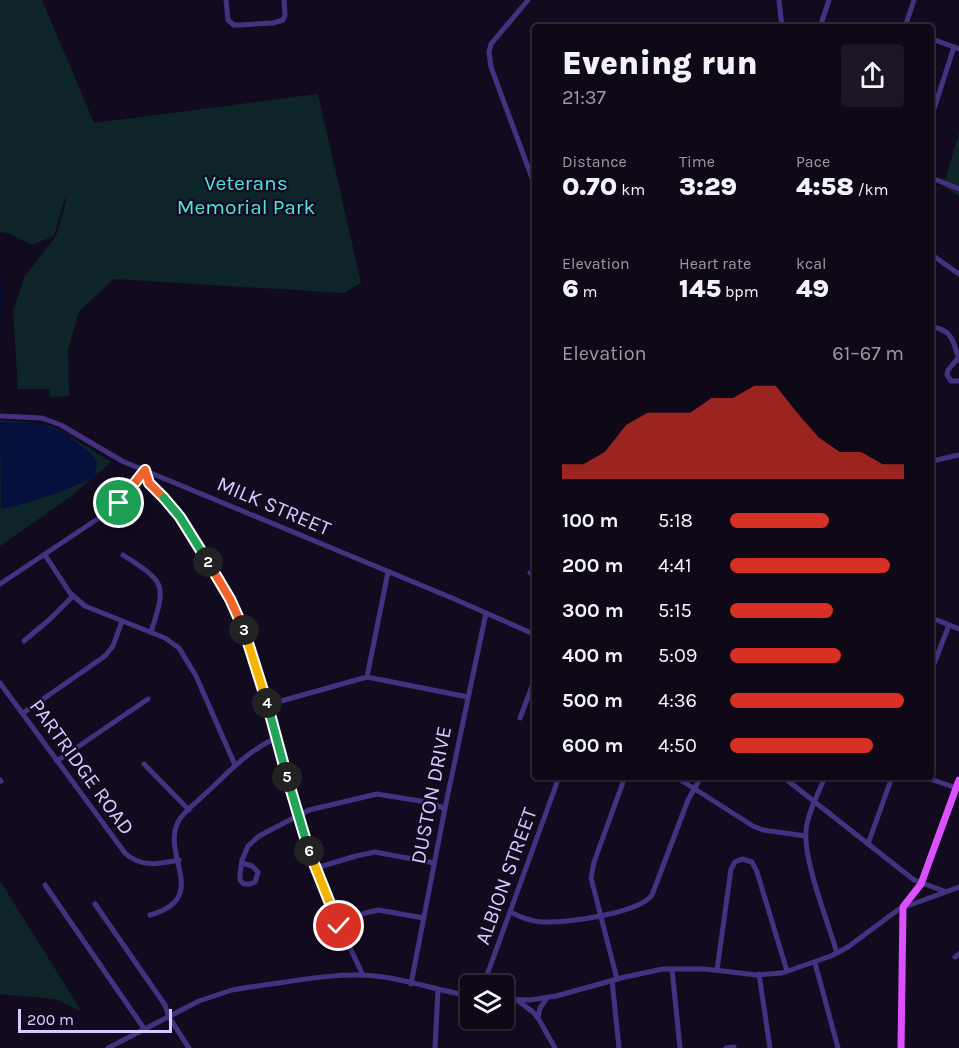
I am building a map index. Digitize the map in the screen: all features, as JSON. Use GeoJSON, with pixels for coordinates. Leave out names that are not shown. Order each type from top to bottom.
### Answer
{"type":"FeatureCollection","features":[{"type":"Feature","properties":{"kind":"main road"},"geometry":{"type":"LineString","coordinates":[[901,1048],[903,907],[921,884],[958,785]]}},
{"type":"Feature","properties":{"kind":"street"},"geometry":{"type":"LineString","coordinates":[[226,0],[228,20],[234,25],[239,25],[273,23],[283,20],[284,0]]}},
{"type":"Feature","properties":{"kind":"street"},"geometry":{"type":"LineString","coordinates":[[528,0],[494,39],[489,52],[491,67],[532,178]]}},
{"type":"Feature","properties":{"kind":"street"},"geometry":{"type":"LineString","coordinates":[[779,0],[782,24]]}},
{"type":"Feature","properties":{"kind":"street"},"geometry":{"type":"LineString","coordinates":[[820,24],[829,0]]}},
{"type":"Feature","properties":{"kind":"street"},"geometry":{"type":"LineString","coordinates":[[906,24],[914,0]]}},
{"type":"Feature","properties":{"kind":"street"},"geometry":{"type":"LineString","coordinates":[[934,40],[956,48],[934,109]]}},
{"type":"Feature","properties":{"kind":"street"},"geometry":{"type":"LineString","coordinates":[[934,179],[959,189]]}},
{"type":"Feature","properties":{"kind":"street"},"geometry":{"type":"LineString","coordinates":[[934,256],[959,274]]}},
{"type":"Feature","properties":{"kind":"street"},"geometry":{"type":"LineString","coordinates":[[934,327],[944,329],[950,334],[959,359],[948,370],[947,375],[951,381],[959,381]]}},
{"type":"Feature","properties":{"kind":"street","name":"MILK STREET"},"geometry":{"type":"LineString","coordinates":[[0,416],[42,418],[61,424],[110,454],[145,470],[532,633]]}},
{"type":"Feature","properties":{"kind":"street"},"geometry":{"type":"LineString","coordinates":[[934,461],[959,455]]}},
{"type":"Feature","properties":{"kind":"street"},"geometry":{"type":"LineString","coordinates":[[0,584],[119,503],[145,470]]}},
{"type":"Feature","properties":{"kind":"street"},"geometry":{"type":"LineString","coordinates":[[145,470],[149,483],[180,517],[230,599],[244,629],[315,868],[363,975]]}},
{"type":"Feature","properties":{"kind":"street"},"geometry":{"type":"LineString","coordinates":[[45,555],[73,596],[95,611],[174,643],[184,654],[235,765]]}},
{"type":"Feature","properties":{"kind":"street"},"geometry":{"type":"LineString","coordinates":[[123,555],[153,575],[161,588],[160,606],[151,632]]}},
{"type":"Feature","properties":{"kind":"street"},"geometry":{"type":"LineString","coordinates":[[368,677],[388,572]]}},
{"type":"Feature","properties":{"kind":"street"},"geometry":{"type":"LineString","coordinates":[[24,641],[73,596]]}},
{"type":"Feature","properties":{"kind":"street","name":"DUSTON DRIVE"},"geometry":{"type":"LineString","coordinates":[[411,984],[486,613]]}},
{"type":"Feature","properties":{"kind":"street"},"geometry":{"type":"LineString","coordinates":[[934,619],[959,629]]}},
{"type":"Feature","properties":{"kind":"street"},"geometry":{"type":"LineString","coordinates":[[23,713],[105,656],[113,646],[123,621]]}},
{"type":"Feature","properties":{"kind":"street"},"geometry":{"type":"LineString","coordinates":[[934,664],[948,625]]}},
{"type":"Feature","properties":{"kind":"street"},"geometry":{"type":"LineString","coordinates":[[267,705],[368,677],[468,698]]}},
{"type":"Feature","properties":{"kind":"street","name":"PARTRIDGE ROAD"},"geometry":{"type":"LineString","coordinates":[[0,683],[129,857],[150,864],[179,860]]}},
{"type":"Feature","properties":{"kind":"street"},"geometry":{"type":"LineString","coordinates":[[520,718],[532,686]]}},
{"type":"Feature","properties":{"kind":"street"},"geometry":{"type":"LineString","coordinates":[[57,761],[148,699]]}},
{"type":"Feature","properties":{"kind":"street"},"geometry":{"type":"LineString","coordinates":[[150,915],[165,910],[178,898],[182,880],[176,830],[178,823],[235,765],[276,738]]}},
{"type":"Feature","properties":{"kind":"street"},"geometry":{"type":"LineString","coordinates":[[144,764],[189,810]]}},
{"type":"Feature","properties":{"kind":"street"},"geometry":{"type":"LineString","coordinates":[[934,779],[958,785]]}},
{"type":"Feature","properties":{"kind":"street","name":"ALBION STREET"},"geometry":{"type":"LineString","coordinates":[[487,975],[558,780]]}},
{"type":"Feature","properties":{"kind":"street"},"geometry":{"type":"LineString","coordinates":[[619,1048],[615,979],[592,886],[592,870],[624,780]]}},
{"type":"Feature","properties":{"kind":"street"},"geometry":{"type":"LineString","coordinates":[[681,780],[753,826],[763,830],[806,836]]}},
{"type":"Feature","properties":{"kind":"street"},"geometry":{"type":"LineString","coordinates":[[510,912],[539,922],[562,921],[601,916],[644,904],[652,895],[681,819],[699,780]]}},
{"type":"Feature","properties":{"kind":"street"},"geometry":{"type":"LineString","coordinates":[[787,780],[921,884],[945,891]]}},
{"type":"Feature","properties":{"kind":"street"},"geometry":{"type":"LineString","coordinates":[[824,780],[807,824],[806,836],[811,868],[837,953]]}},
{"type":"Feature","properties":{"kind":"street"},"geometry":{"type":"LineString","coordinates":[[867,844],[891,780]]}},
{"type":"Feature","properties":{"kind":"street"},"geometry":{"type":"LineString","coordinates":[[242,863],[248,846],[259,836],[309,810],[377,794],[445,807]]}},
{"type":"Feature","properties":{"kind":"street"},"geometry":{"type":"LineString","coordinates":[[315,868],[375,852],[434,863]]}},
{"type":"Feature","properties":{"kind":"street"},"geometry":{"type":"LineString","coordinates":[[717,970],[731,869],[735,862],[742,859],[752,862],[757,872],[786,971]]}},
{"type":"Feature","properties":{"kind":"street"},"geometry":{"type":"LineString","coordinates":[[45,885],[145,1030]]}},
{"type":"Feature","properties":{"kind":"street"},"geometry":{"type":"LineString","coordinates":[[514,1000],[547,998],[615,979],[672,969],[717,970],[759,975],[786,971],[815,963],[837,953],[903,907],[959,887]]}},
{"type":"Feature","properties":{"kind":"street"},"geometry":{"type":"LineString","coordinates":[[95,904],[165,1005],[169,1017],[189,1048]]}},
{"type":"Feature","properties":{"kind":"street"},"geometry":{"type":"LineString","coordinates":[[337,920],[378,910],[424,918]]}},
{"type":"Feature","properties":{"kind":"street"},"geometry":{"type":"LineString","coordinates":[[815,963],[838,1048]]}},
{"type":"Feature","properties":{"kind":"street"},"geometry":{"type":"LineString","coordinates":[[672,969],[680,1048]]}},
{"type":"Feature","properties":{"kind":"street"},"geometry":{"type":"LineString","coordinates":[[108,1048],[199,1001],[232,990],[363,975],[460,994]]}},
{"type":"Feature","properties":{"kind":"street"},"geometry":{"type":"LineString","coordinates":[[759,975],[770,1048]]}},
{"type":"Feature","properties":{"kind":"street"},"geometry":{"type":"LineString","coordinates":[[435,1048],[438,990]]}},
{"type":"Feature","properties":{"kind":"street"},"geometry":{"type":"LineString","coordinates":[[538,1018],[540,1008],[547,998]]}},
{"type":"Feature","properties":{"kind":"street"},"geometry":{"type":"LineString","coordinates":[[518,1000],[538,1018],[555,1048]]}},
{"type":"Feature","properties":{"kind":"street"},"geometry":{"type":"LineString","coordinates":[[726,1048],[734,1047]]}},
{"type":"Feature","properties":{"kind":"green space","name":"Veterans Memorial Park"},"geometry":{"type":"Polygon","coordinates":[[[0,0],[42,0],[94,123],[318,94],[361,283],[344,293],[114,279],[79,311],[68,350],[69,396],[50,397],[50,389],[18,389],[13,311],[25,276],[56,236],[66,202],[65,197],[54,236],[32,245],[8,233],[0,232],[0,0]]]}},
{"type":"Feature","properties":{"kind":"green space"},"geometry":{"type":"Polygon","coordinates":[[[959,133],[959,196],[942,185],[959,133]]]}},
{"type":"Feature","properties":{"kind":"green space"},"geometry":{"type":"Polygon","coordinates":[[[0,420],[38,423],[58,429],[111,462],[70,497],[0,546],[0,420]]]}},
{"type":"Feature","properties":{"kind":"green space"},"geometry":{"type":"Polygon","coordinates":[[[0,881],[82,1012],[55,999],[0,994],[0,881]]]}},
{"type":"Feature","properties":{"kind":"shaded area"},"geometry":{"type":"Polygon","coordinates":[[[0,422],[38,423],[63,432],[91,453],[97,463],[95,477],[49,496],[1,509],[0,422]]]}},
{"type":"Feature","properties":{"kind":"waterway"},"geometry":{"type":"LineString","coordinates":[[0,279],[2,340]]}},
{"type":"Feature","properties":{"kind":"route"},"geometry":{"type":"LineString","coordinates":[[119,503],[127,496],[145,470],[149,483],[174,508],[194,542],[216,572],[244,629],[303,833],[339,926]]}}]}
